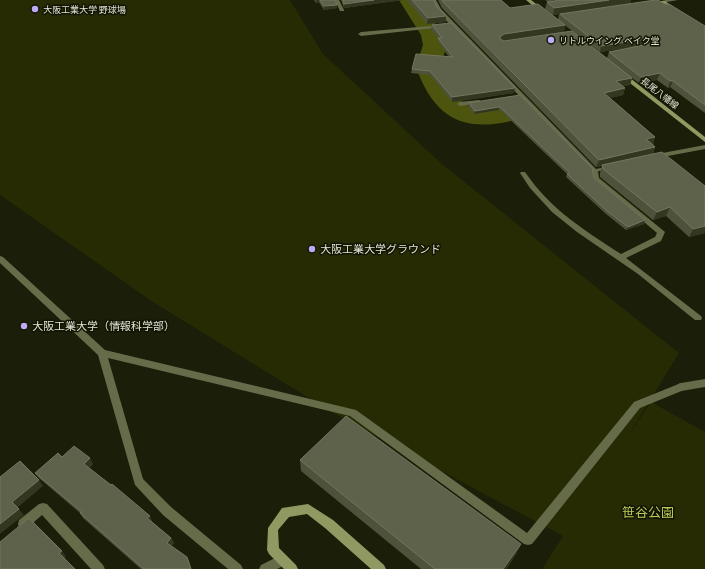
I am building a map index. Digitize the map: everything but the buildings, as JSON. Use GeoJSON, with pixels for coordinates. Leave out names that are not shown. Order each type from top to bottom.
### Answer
{"type":"FeatureCollection","features":[{"type":"Feature","properties":{"kind":"main road"},"geometry":{"type":"LineString","coordinates":[[528,0],[546,14]]}},
{"type":"Feature","properties":{"kind":"main road"},"geometry":{"type":"LineString","coordinates":[[663,2],[681,13]]}},
{"type":"Feature","properties":{"kind":"main road","name":"長尾八幡線"},"geometry":{"type":"LineString","coordinates":[[617,70],[705,140]]}},
{"type":"Feature","properties":{"kind":"main road"},"geometry":{"type":"LineString","coordinates":[[292,569],[273,550],[273,528],[286,512],[308,509],[329,524],[380,569]]}},
{"type":"Feature","properties":{"kind":"street"},"geometry":{"type":"LineString","coordinates":[[337,0],[342,10]]}},
{"type":"Feature","properties":{"kind":"street"},"geometry":{"type":"LineString","coordinates":[[434,0],[439,10],[595,171],[596,179],[661,232],[658,238],[620,258]]}},
{"type":"Feature","properties":{"kind":"street"},"geometry":{"type":"LineString","coordinates":[[648,4],[676,0]]}},
{"type":"Feature","properties":{"kind":"street"},"geometry":{"type":"LineString","coordinates":[[361,34],[453,24]]}},
{"type":"Feature","properties":{"kind":"street"},"geometry":{"type":"LineString","coordinates":[[515,97],[522,95]]}},
{"type":"Feature","properties":{"kind":"street"},"geometry":{"type":"LineString","coordinates":[[460,104],[483,101]]}},
{"type":"Feature","properties":{"kind":"street"},"geometry":{"type":"LineString","coordinates":[[647,159],[705,147]]}},
{"type":"Feature","properties":{"kind":"street"},"geometry":{"type":"LineString","coordinates":[[595,171],[617,166]]}},
{"type":"Feature","properties":{"kind":"street"},"geometry":{"type":"LineString","coordinates":[[523,173],[535,192],[563,219],[657,285],[698,318]]}},
{"type":"Feature","properties":{"kind":"street"},"geometry":{"type":"LineString","coordinates":[[0,260],[102,353],[353,413],[528,540],[637,405],[681,387],[705,383]]}},
{"type":"Feature","properties":{"kind":"street"},"geometry":{"type":"LineString","coordinates":[[102,353],[139,482],[167,511],[236,569]]}},
{"type":"Feature","properties":{"kind":"street"},"geometry":{"type":"LineString","coordinates":[[12,533],[43,508],[100,569]]}},
{"type":"Feature","properties":{"kind":"street"},"geometry":{"type":"LineString","coordinates":[[265,569],[284,560]]}},
{"type":"Feature","properties":{"kind":"green space","name":"大阪工業大学グラウンド"},"geometry":{"type":"Polygon","coordinates":[[[0,0],[290,0],[323,54],[443,165],[679,353],[628,436],[651,402],[705,432],[705,569],[542,569],[563,536],[335,414],[153,302],[0,195],[0,0]]]}},
{"type":"Feature","properties":{"kind":"waterway"},"geometry":{"type":"LineString","coordinates":[[409,0],[432,35],[435,45],[428,67],[435,84],[445,99],[459,111],[467,115],[476,117],[501,115]]}},
{"type":"Feature","properties":{"kind":"place","name":"大阪工業大学 野球場"},"geometry":{"type":"Point","coordinates":[35,9]}},
{"type":"Feature","properties":{"kind":"place","name":"リトルウイング ベイク堂"},"geometry":{"type":"Point","coordinates":[551,40]}},
{"type":"Feature","properties":{"kind":"place","name":"大阪工業大学グラウンド"},"geometry":{"type":"Point","coordinates":[312,249]}},
{"type":"Feature","properties":{"kind":"place","name":"大阪工業大学（情報科学部）"},"geometry":{"type":"Point","coordinates":[24,326]}},
{"type":"Feature","properties":{"kind":"park label","name":"笹谷公園"},"geometry":{"type":"Point","coordinates":[648,512]}}]}
